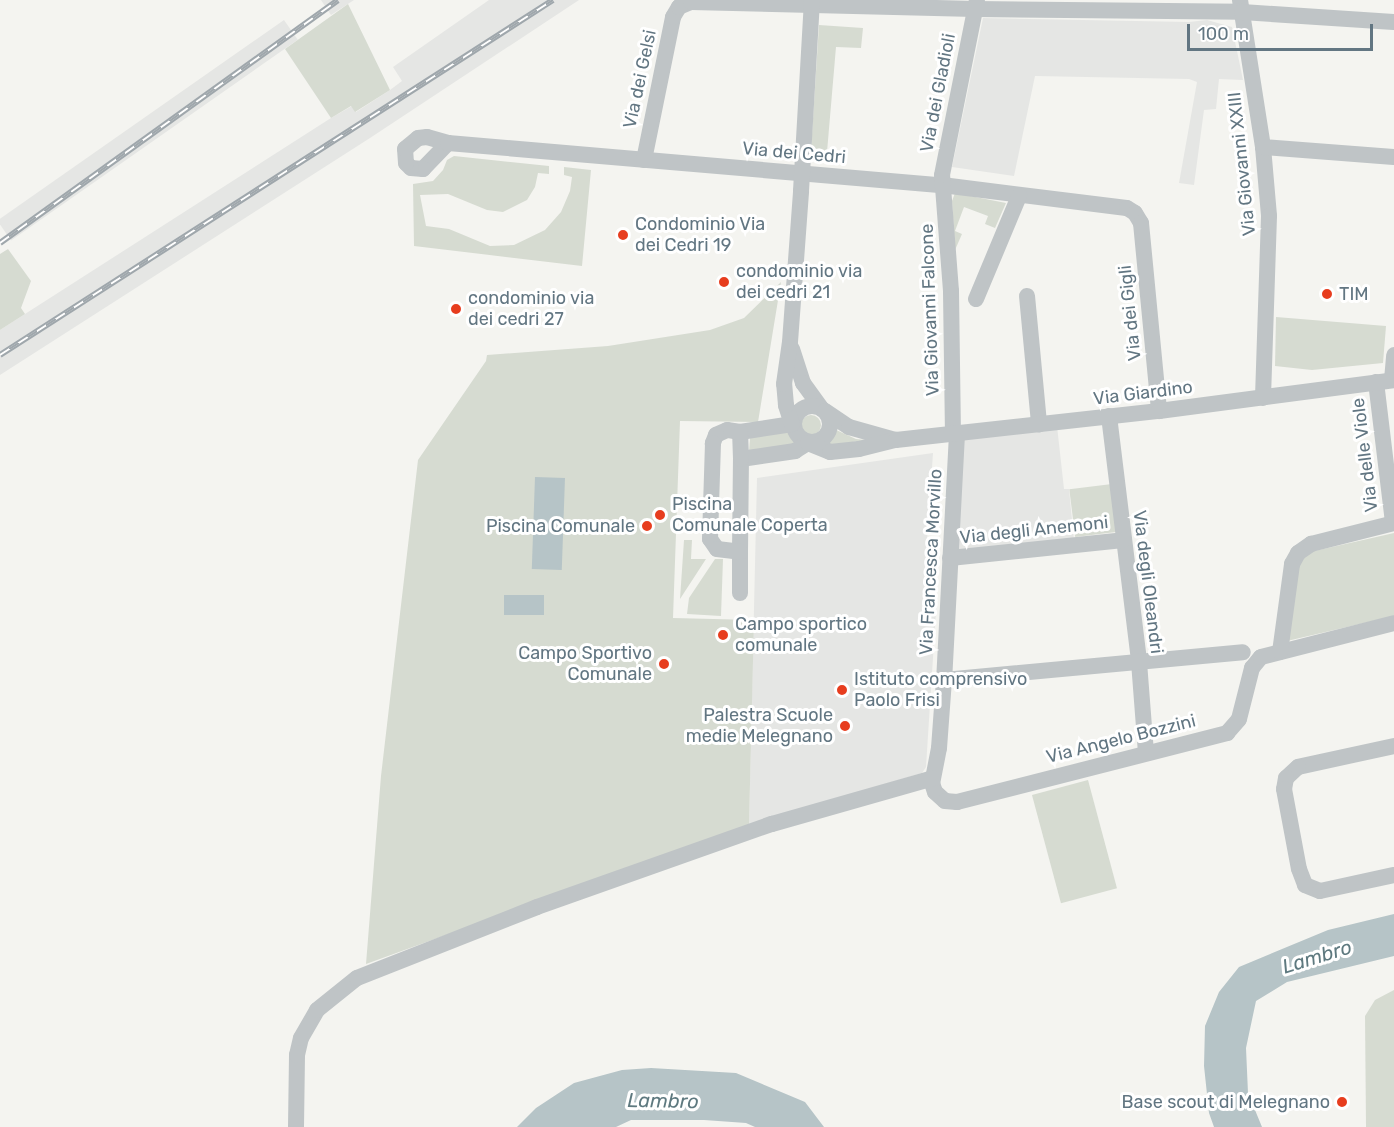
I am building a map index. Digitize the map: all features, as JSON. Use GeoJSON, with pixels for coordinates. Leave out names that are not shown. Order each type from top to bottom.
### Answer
{"type":"FeatureCollection","features":[{"type":"Feature","properties":{"kind":"street","name":"Via Giardino"},"geometry":{"type":"LineString","coordinates":[[812,0],[801,191],[790,342],[784,390],[792,424],[798,435],[808,443],[833,452],[866,448],[896,440],[1159,411],[1388,381]]}},
{"type":"Feature","properties":{"kind":"street","name":"Via dei Gelsi"},"geometry":{"type":"LineString","coordinates":[[644,160],[673,17],[679,7],[697,1],[976,5]]}},
{"type":"Feature","properties":{"kind":"street"},"geometry":{"type":"LineString","coordinates":[[976,5],[1241,6],[1394,22]]}},
{"type":"Feature","properties":{"kind":"street","name":"Via dei Gladioli"},"geometry":{"type":"LineString","coordinates":[[942,185],[942,175],[976,5]]}},
{"type":"Feature","properties":{"kind":"street","name":"Via Giovanni XXIII"},"geometry":{"type":"LineString","coordinates":[[1241,6],[1263,147],[1269,229],[1263,398]]}},
{"type":"Feature","properties":{"kind":"street","name":"Via dei Cedri"},"geometry":{"type":"LineString","coordinates":[[448,143],[942,185],[1124,208],[1136,213]]}},
{"type":"Feature","properties":{"kind":"street"},"geometry":{"type":"LineString","coordinates":[[1263,147],[1394,157]]}},
{"type":"Feature","properties":{"kind":"street","name":"Via Giovanni Falcone"},"geometry":{"type":"LineString","coordinates":[[942,185],[951,291],[955,434]]}},
{"type":"Feature","properties":{"kind":"street"},"geometry":{"type":"LineString","coordinates":[[976,299],[1019,196]]}},
{"type":"Feature","properties":{"kind":"street","name":"Via dei Gigli"},"geometry":{"type":"LineString","coordinates":[[1136,213],[1141,223],[1159,411]]}},
{"type":"Feature","properties":{"kind":"street"},"geometry":{"type":"LineString","coordinates":[[1027,296],[1039,424]]}},
{"type":"Feature","properties":{"kind":"street","name":"Via Giardino"},"geometry":{"type":"LineString","coordinates":[[790,342],[803,383],[824,410],[849,427],[896,440]]}},
{"type":"Feature","properties":{"kind":"street","name":"Via delle Viole"},"geometry":{"type":"LineString","coordinates":[[1394,355],[1388,381],[1394,523]]}},
{"type":"Feature","properties":{"kind":"street"},"geometry":{"type":"LineString","coordinates":[[740,552],[717,549],[710,535],[714,438],[723,430],[741,432],[792,424],[796,414],[805,406],[824,410],[830,420],[828,432],[820,441],[808,443],[795,451],[741,459]]}},
{"type":"Feature","properties":{"kind":"street","name":"Via degli Oleandri"},"geometry":{"type":"LineString","coordinates":[[1108,416],[1139,662],[1146,752]]}},
{"type":"Feature","properties":{"kind":"street"},"geometry":{"type":"LineString","coordinates":[[740,593],[741,432]]}},
{"type":"Feature","properties":{"kind":"street","name":"Via Francesca Morvillo"},"geometry":{"type":"LineString","coordinates":[[933,778],[939,748],[944,680],[955,434]]}},
{"type":"Feature","properties":{"kind":"street"},"geometry":{"type":"LineString","coordinates":[[1394,523],[1311,544],[1298,554],[1292,564],[1272,654],[1394,623]]}},
{"type":"Feature","properties":{"kind":"street","name":"Via degli Anemoni"},"geometry":{"type":"LineString","coordinates":[[950,558],[1123,540]]}},
{"type":"Feature","properties":{"kind":"street"},"geometry":{"type":"LineString","coordinates":[[944,680],[1243,652]]}},
{"type":"Feature","properties":{"kind":"street","name":"Via Angelo Bozzini"},"geometry":{"type":"LineString","coordinates":[[933,778],[933,789],[940,797],[950,802],[957,802],[1229,732],[1239,719],[1252,668],[1272,654]]}},
{"type":"Feature","properties":{"kind":"street"},"geometry":{"type":"LineString","coordinates":[[1394,746],[1298,767],[1286,778],[1284,789],[1299,869],[1305,885],[1320,891],[1394,875]]}},
{"type":"Feature","properties":{"kind":"street"},"geometry":{"type":"LineString","coordinates":[[296,1127],[297,1055],[301,1038],[317,1010],[357,978],[537,907],[772,824],[933,778]]}},
{"type":"Feature","properties":{"kind":"shaded area"},"geometry":{"type":"Polygon","coordinates":[[[321,0],[354,0],[331,15],[321,0]]]}},
{"type":"Feature","properties":{"kind":"shaded area"},"geometry":{"type":"Polygon","coordinates":[[[489,0],[579,0],[370,138],[0,375],[0,330],[331,118],[352,106],[356,112],[390,90],[402,81],[393,67],[489,0]]]}},
{"type":"Feature","properties":{"kind":"shaded area"},"geometry":{"type":"Polygon","coordinates":[[[348,4],[390,90],[355,112],[351,106],[331,118],[285,49],[348,4]]]}},
{"type":"Feature","properties":{"kind":"shaded area"},"geometry":{"type":"Polygon","coordinates":[[[983,18],[1189,22],[1207,20],[1232,27],[1243,80],[1219,79],[1216,109],[1204,110],[1194,185],[1179,183],[1197,82],[1189,79],[1035,76],[1014,176],[952,167],[983,18]]]}},
{"type":"Feature","properties":{"kind":"shaded area"},"geometry":{"type":"Polygon","coordinates":[[[284,20],[298,40],[11,240],[0,225],[0,219],[284,20]]]}},
{"type":"Feature","properties":{"kind":"shaded area"},"geometry":{"type":"Polygon","coordinates":[[[819,25],[863,28],[861,48],[836,47],[827,152],[811,150],[819,25]]]}},
{"type":"Feature","properties":{"kind":"shaded area"},"geometry":{"type":"Polygon","coordinates":[[[454,156],[549,166],[549,174],[538,173],[535,187],[527,200],[503,212],[487,210],[448,194],[420,195],[426,226],[449,229],[490,246],[514,245],[545,230],[561,212],[570,191],[572,177],[564,175],[564,167],[591,170],[582,266],[414,246],[413,184],[433,181],[443,170],[447,160],[454,156]]]}},
{"type":"Feature","properties":{"kind":"shaded area"},"geometry":{"type":"Polygon","coordinates":[[[955,193],[1006,203],[995,228],[985,224],[988,216],[964,207],[955,231],[962,234],[955,250],[952,201],[955,193]]]}},
{"type":"Feature","properties":{"kind":"shaded area"},"geometry":{"type":"Polygon","coordinates":[[[8,249],[31,281],[21,308],[25,314],[0,330],[0,254],[8,249]]]}},
{"type":"Feature","properties":{"kind":"shaded area"},"geometry":{"type":"Polygon","coordinates":[[[781,282],[758,422],[680,421],[673,618],[754,620],[749,825],[366,964],[381,776],[418,460],[486,361],[487,355],[608,346],[710,330],[744,318],[781,282]]]}},
{"type":"Feature","properties":{"kind":"shaded area"},"geometry":{"type":"Polygon","coordinates":[[[1276,317],[1386,326],[1383,363],[1312,370],[1275,366],[1276,317]]]}},
{"type":"Feature","properties":{"kind":"shaded area"},"geometry":{"type":"Polygon","coordinates":[[[807,415],[815,415],[821,421],[821,429],[815,435],[807,435],[801,429],[801,421],[807,415]]]}},
{"type":"Feature","properties":{"kind":"shaded area"},"geometry":{"type":"Polygon","coordinates":[[[1057,426],[1064,489],[1069,489],[1074,541],[954,554],[960,437],[1057,426]]]}},
{"type":"Feature","properties":{"kind":"shaded area"},"geometry":{"type":"Polygon","coordinates":[[[788,429],[800,444],[749,452],[750,438],[788,429]]]}},
{"type":"Feature","properties":{"kind":"shaded area"},"geometry":{"type":"Polygon","coordinates":[[[834,429],[856,439],[866,440],[833,445],[825,443],[834,429]]]}},
{"type":"Feature","properties":{"kind":"shaded area","name":"Istituto comprensivo Paolo Frisi"},"geometry":{"type":"Polygon","coordinates":[[[933,453],[924,585],[937,595],[926,767],[922,773],[749,825],[757,478],[933,453]]]}},
{"type":"Feature","properties":{"kind":"shaded area"},"geometry":{"type":"Polygon","coordinates":[[[1112,484],[1118,532],[1075,537],[1069,489],[1112,484]]]}},
{"type":"Feature","properties":{"kind":"shaded area"},"geometry":{"type":"Polygon","coordinates":[[[1394,533],[1394,616],[1287,641],[1300,561],[1310,552],[1394,533]]]}},
{"type":"Feature","properties":{"kind":"shaded area"},"geometry":{"type":"Polygon","coordinates":[[[684,540],[692,540],[691,559],[706,559],[680,599],[684,540]]]}},
{"type":"Feature","properties":{"kind":"shaded area"},"geometry":{"type":"Polygon","coordinates":[[[715,559],[723,559],[721,616],[687,614],[689,598],[715,559]]]}},
{"type":"Feature","properties":{"kind":"shaded area"},"geometry":{"type":"Polygon","coordinates":[[[1088,780],[1117,888],[1061,903],[1032,795],[1088,780]]]}},
{"type":"Feature","properties":{"kind":"shaded area"},"geometry":{"type":"Polygon","coordinates":[[[1394,990],[1394,1127],[1366,1127],[1365,1016],[1375,1000],[1394,990]]]}},
{"type":"Feature","properties":{"kind":"water"},"geometry":{"type":"Polygon","coordinates":[[[535,477],[565,478],[562,570],[532,569],[535,477]]]}},
{"type":"Feature","properties":{"kind":"water"},"geometry":{"type":"Polygon","coordinates":[[[504,595],[544,595],[544,615],[504,615],[504,595]]]}},
{"type":"Feature","properties":{"kind":"water","name":"Lambro"},"geometry":{"type":"Polygon","coordinates":[[[1394,914],[1394,956],[1287,982],[1256,1001],[1246,1048],[1248,1093],[1262,1127],[1214,1127],[1209,1113],[1204,1066],[1205,1026],[1219,992],[1239,967],[1328,930],[1394,914]]]}},
{"type":"Feature","properties":{"kind":"water","name":"Lambro"},"geometry":{"type":"Polygon","coordinates":[[[651,1068],[736,1073],[805,1102],[824,1127],[755,1127],[746,1123],[704,1120],[631,1120],[616,1127],[517,1127],[536,1108],[574,1083],[622,1070],[651,1068]]]}},
{"type":"Feature","properties":{"kind":"railway"},"geometry":{"type":"LineString","coordinates":[[0,243],[338,0]]}},
{"type":"Feature","properties":{"kind":"railway"},"geometry":{"type":"LineString","coordinates":[[0,355],[553,0]]}},
{"type":"Feature","properties":{"kind":"place","name":"Condominio Via dei Cedri 19"},"geometry":{"type":"Point","coordinates":[623,235]}},
{"type":"Feature","properties":{"kind":"place","name":"condominio via dei cedri 21"},"geometry":{"type":"Point","coordinates":[724,282]}},
{"type":"Feature","properties":{"kind":"place","name":"TIM"},"geometry":{"type":"Point","coordinates":[1327,294]}},
{"type":"Feature","properties":{"kind":"place","name":"condominio via dei cedri 27"},"geometry":{"type":"Point","coordinates":[456,309]}},
{"type":"Feature","properties":{"kind":"place","name":"Piscina Comunale Coperta"},"geometry":{"type":"Point","coordinates":[660,515]}},
{"type":"Feature","properties":{"kind":"place","name":"Piscina Comunale"},"geometry":{"type":"Point","coordinates":[647,526]}},
{"type":"Feature","properties":{"kind":"place","name":"Campo sportico comunale"},"geometry":{"type":"Point","coordinates":[723,635]}},
{"type":"Feature","properties":{"kind":"place","name":"Campo Sportivo Comunale"},"geometry":{"type":"Point","coordinates":[664,664]}},
{"type":"Feature","properties":{"kind":"place","name":"Istituto comprensivo Paolo Frisi"},"geometry":{"type":"Point","coordinates":[842,690]}},
{"type":"Feature","properties":{"kind":"place","name":"Palestra Scuole medie Melegnano"},"geometry":{"type":"Point","coordinates":[845,726]}},
{"type":"Feature","properties":{"kind":"place","name":"Base scout di Melegnano"},"geometry":{"type":"Point","coordinates":[1342,1102]}}]}
